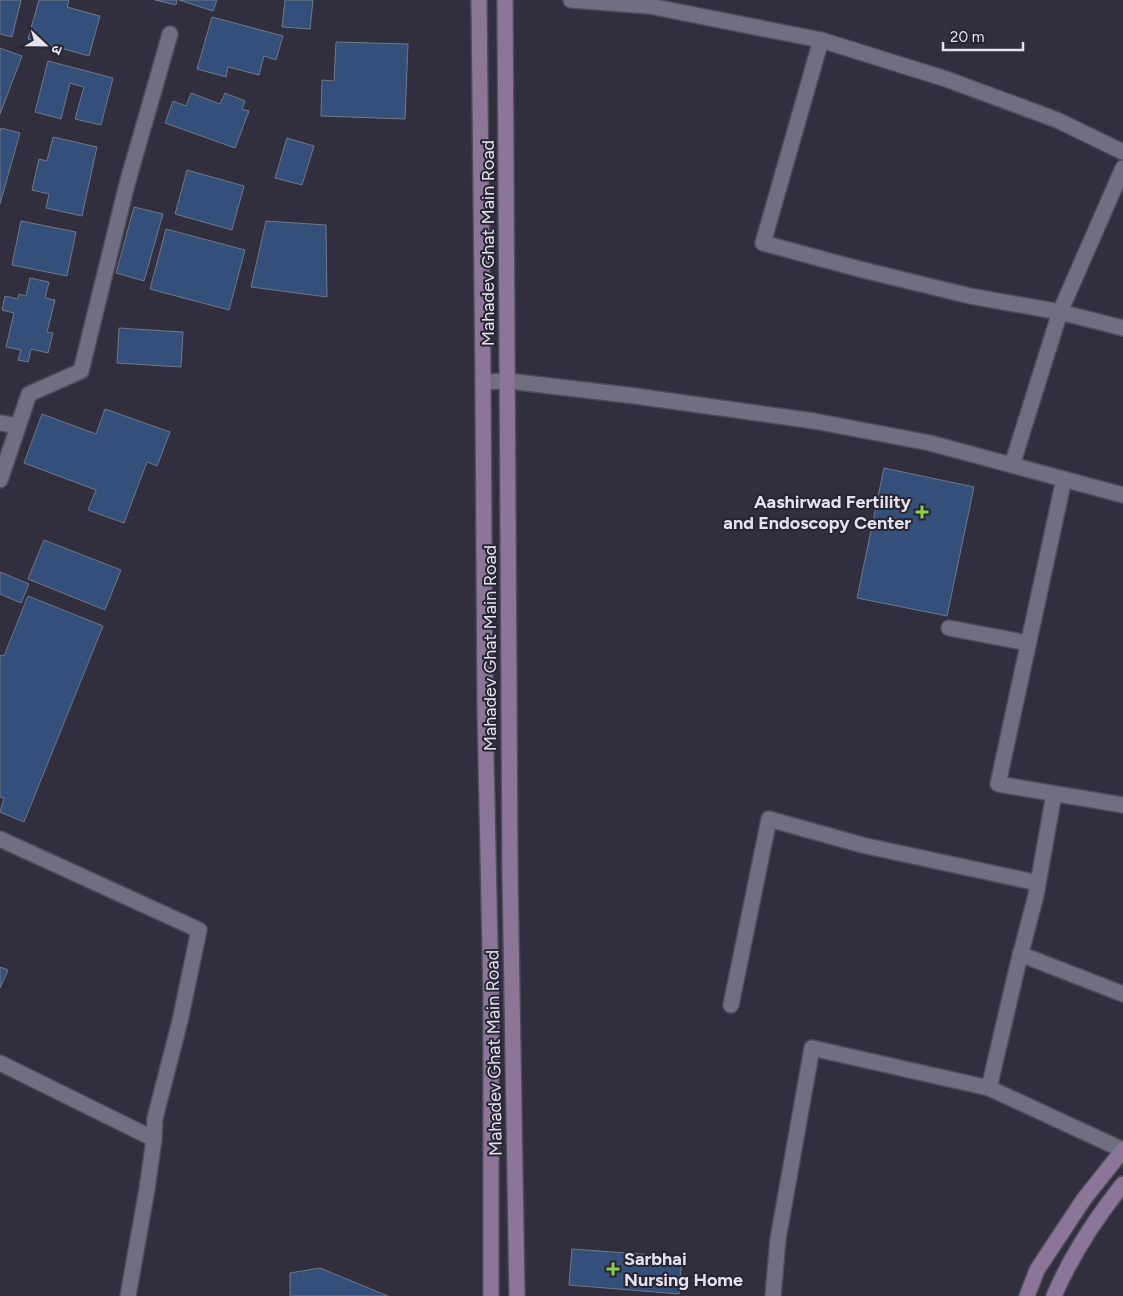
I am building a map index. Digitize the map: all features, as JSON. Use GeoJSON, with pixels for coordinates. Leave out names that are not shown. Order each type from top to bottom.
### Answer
{"type":"FeatureCollection","features":[{"type":"Feature","properties":{"kind":"street"},"geometry":{"type":"LineString","coordinates":[[478,0],[484,382],[485,708],[491,996],[491,1296]]}},
{"type":"Feature","properties":{"kind":"street","name":"Mahadev Ghat Main Road"},"geometry":{"type":"LineString","coordinates":[[506,0],[510,872],[517,1296]]}},
{"type":"Feature","properties":{"kind":"street"},"geometry":{"type":"LineString","coordinates":[[571,0],[649,6],[821,40],[946,79],[1048,116],[1123,152]]}},
{"type":"Feature","properties":{"kind":"street"},"geometry":{"type":"LineString","coordinates":[[0,480],[29,394],[81,371],[127,184],[170,34]]}},
{"type":"Feature","properties":{"kind":"street"},"geometry":{"type":"LineString","coordinates":[[821,40],[763,243],[859,269],[961,293],[1060,312],[1123,328]]}},
{"type":"Feature","properties":{"kind":"street"},"geometry":{"type":"LineString","coordinates":[[1012,465],[1060,312],[1123,168]]}},
{"type":"Feature","properties":{"kind":"street"},"geometry":{"type":"LineString","coordinates":[[484,382],[508,381],[635,396],[814,421],[930,443],[1123,495]]}},
{"type":"Feature","properties":{"kind":"street"},"geometry":{"type":"LineString","coordinates":[[0,423],[18,426]]}},
{"type":"Feature","properties":{"kind":"street"},"geometry":{"type":"LineString","coordinates":[[1064,479],[998,784],[1123,805]]}},
{"type":"Feature","properties":{"kind":"street"},"geometry":{"type":"LineString","coordinates":[[950,628],[1028,643]]}},
{"type":"Feature","properties":{"kind":"street"},"geometry":{"type":"LineString","coordinates":[[989,1088],[1038,883],[1054,794]]}},
{"type":"Feature","properties":{"kind":"street"},"geometry":{"type":"LineString","coordinates":[[731,1005],[769,819],[862,845],[1038,883]]}},
{"type":"Feature","properties":{"kind":"street"},"geometry":{"type":"LineString","coordinates":[[0,839],[199,930],[180,1020],[154,1118],[154,1139],[147,1189],[128,1296]]}},
{"type":"Feature","properties":{"kind":"street"},"geometry":{"type":"LineString","coordinates":[[1020,954],[1123,994]]}},
{"type":"Feature","properties":{"kind":"street"},"geometry":{"type":"LineString","coordinates":[[773,1296],[778,1239],[812,1048],[989,1088],[1123,1150],[1084,1199],[1037,1270],[1027,1296]]}},
{"type":"Feature","properties":{"kind":"street"},"geometry":{"type":"LineString","coordinates":[[0,1063],[154,1139]]}},
{"type":"Feature","properties":{"kind":"street"},"geometry":{"type":"LineString","coordinates":[[1054,1296],[1062,1276],[1102,1212],[1123,1184]]}},
{"type":"Feature","properties":{"kind":"building"},"geometry":{"type":"Polygon","coordinates":[[[0,0],[21,0],[12,37],[0,34],[0,0]]]}},
{"type":"Feature","properties":{"kind":"building"},"geometry":{"type":"Polygon","coordinates":[[[39,0],[69,0],[67,7],[100,16],[89,56],[28,39],[39,0]]]}},
{"type":"Feature","properties":{"kind":"building"},"geometry":{"type":"Polygon","coordinates":[[[155,0],[177,0],[176,5],[155,0]]]}},
{"type":"Feature","properties":{"kind":"building"},"geometry":{"type":"Polygon","coordinates":[[[179,0],[217,0],[213,11],[179,0]]]}},
{"type":"Feature","properties":{"kind":"building"},"geometry":{"type":"Polygon","coordinates":[[[285,0],[313,0],[310,29],[282,27],[285,0]]]}},
{"type":"Feature","properties":{"kind":"building"},"geometry":{"type":"Polygon","coordinates":[[[212,17],[283,36],[276,60],[264,56],[259,75],[228,67],[226,77],[197,69],[212,17]]]}},
{"type":"Feature","properties":{"kind":"building"},"geometry":{"type":"Polygon","coordinates":[[[336,42],[408,44],[405,119],[321,116],[322,80],[334,81],[336,42]]]}},
{"type":"Feature","properties":{"kind":"building"},"geometry":{"type":"Polygon","coordinates":[[[0,48],[22,56],[0,114],[0,48]]]}},
{"type":"Feature","properties":{"kind":"building"},"geometry":{"type":"Polygon","coordinates":[[[48,61],[113,78],[101,125],[75,119],[84,87],[70,83],[61,119],[35,112],[48,61]]]}},
{"type":"Feature","properties":{"kind":"building"},"geometry":{"type":"Polygon","coordinates":[[[191,93],[220,104],[225,93],[245,101],[242,109],[249,111],[235,148],[165,123],[173,101],[186,106],[191,93]]]}},
{"type":"Feature","properties":{"kind":"building"},"geometry":{"type":"Polygon","coordinates":[[[1,128],[20,133],[0,204],[0,132],[1,128]]]}},
{"type":"Feature","properties":{"kind":"building"},"geometry":{"type":"Polygon","coordinates":[[[53,137],[97,147],[82,216],[46,208],[49,194],[32,190],[39,159],[47,161],[53,137]]]}},
{"type":"Feature","properties":{"kind":"building"},"geometry":{"type":"Polygon","coordinates":[[[287,138],[314,146],[302,185],[275,178],[287,138]]]}},
{"type":"Feature","properties":{"kind":"building"},"geometry":{"type":"Polygon","coordinates":[[[187,170],[244,186],[232,230],[175,214],[187,170]]]}},
{"type":"Feature","properties":{"kind":"building"},"geometry":{"type":"Polygon","coordinates":[[[134,207],[163,214],[144,281],[116,273],[134,207]]]}},
{"type":"Feature","properties":{"kind":"building"},"geometry":{"type":"Polygon","coordinates":[[[21,221],[76,232],[67,276],[12,265],[21,221]]]}},
{"type":"Feature","properties":{"kind":"building"},"geometry":{"type":"Polygon","coordinates":[[[266,221],[326,225],[327,297],[251,287],[266,221]]]}},
{"type":"Feature","properties":{"kind":"building"},"geometry":{"type":"Polygon","coordinates":[[[166,229],[245,250],[229,310],[150,289],[166,229]]]}},
{"type":"Feature","properties":{"kind":"building"},"geometry":{"type":"Polygon","coordinates":[[[30,278],[49,282],[45,298],[55,300],[47,332],[53,333],[48,353],[31,349],[28,362],[18,360],[21,350],[6,347],[14,313],[2,310],[5,296],[18,299],[19,294],[26,296],[30,278]]]}},
{"type":"Feature","properties":{"kind":"building"},"geometry":{"type":"Polygon","coordinates":[[[119,328],[183,332],[181,367],[117,363],[119,328]]]}},
{"type":"Feature","properties":{"kind":"building"},"geometry":{"type":"Polygon","coordinates":[[[105,409],[170,432],[157,466],[147,462],[124,523],[88,510],[96,490],[24,463],[42,414],[96,434],[105,409]]]}},
{"type":"Feature","properties":{"kind":"building"},"geometry":{"type":"Polygon","coordinates":[[[884,468],[974,487],[947,616],[857,598],[884,468]]]}},
{"type":"Feature","properties":{"kind":"building"},"geometry":{"type":"Polygon","coordinates":[[[44,540],[121,570],[105,610],[28,579],[44,540]]]}},
{"type":"Feature","properties":{"kind":"building"},"geometry":{"type":"Polygon","coordinates":[[[0,572],[29,584],[21,603],[0,594],[0,572]]]}},
{"type":"Feature","properties":{"kind":"building"},"geometry":{"type":"Polygon","coordinates":[[[28,596],[103,626],[24,822],[0,812],[4,798],[0,797],[0,655],[4,656],[28,596]]]}},
{"type":"Feature","properties":{"kind":"building"},"geometry":{"type":"Polygon","coordinates":[[[0,967],[8,970],[0,988],[0,967]]]}},
{"type":"Feature","properties":{"kind":"building"},"geometry":{"type":"Polygon","coordinates":[[[572,1249],[682,1257],[679,1294],[569,1285],[572,1249]]]}},
{"type":"Feature","properties":{"kind":"building"},"geometry":{"type":"Polygon","coordinates":[[[320,1268],[388,1296],[290,1296],[290,1273],[320,1268]]]}},
{"type":"Feature","properties":{"kind":"place","name":"Aashirwad Fertility and Endoscopy Center"},"geometry":{"type":"Point","coordinates":[922,512]}},
{"type":"Feature","properties":{"kind":"place","name":"Sarbhai Nursing Home"},"geometry":{"type":"Point","coordinates":[613,1269]}}]}
